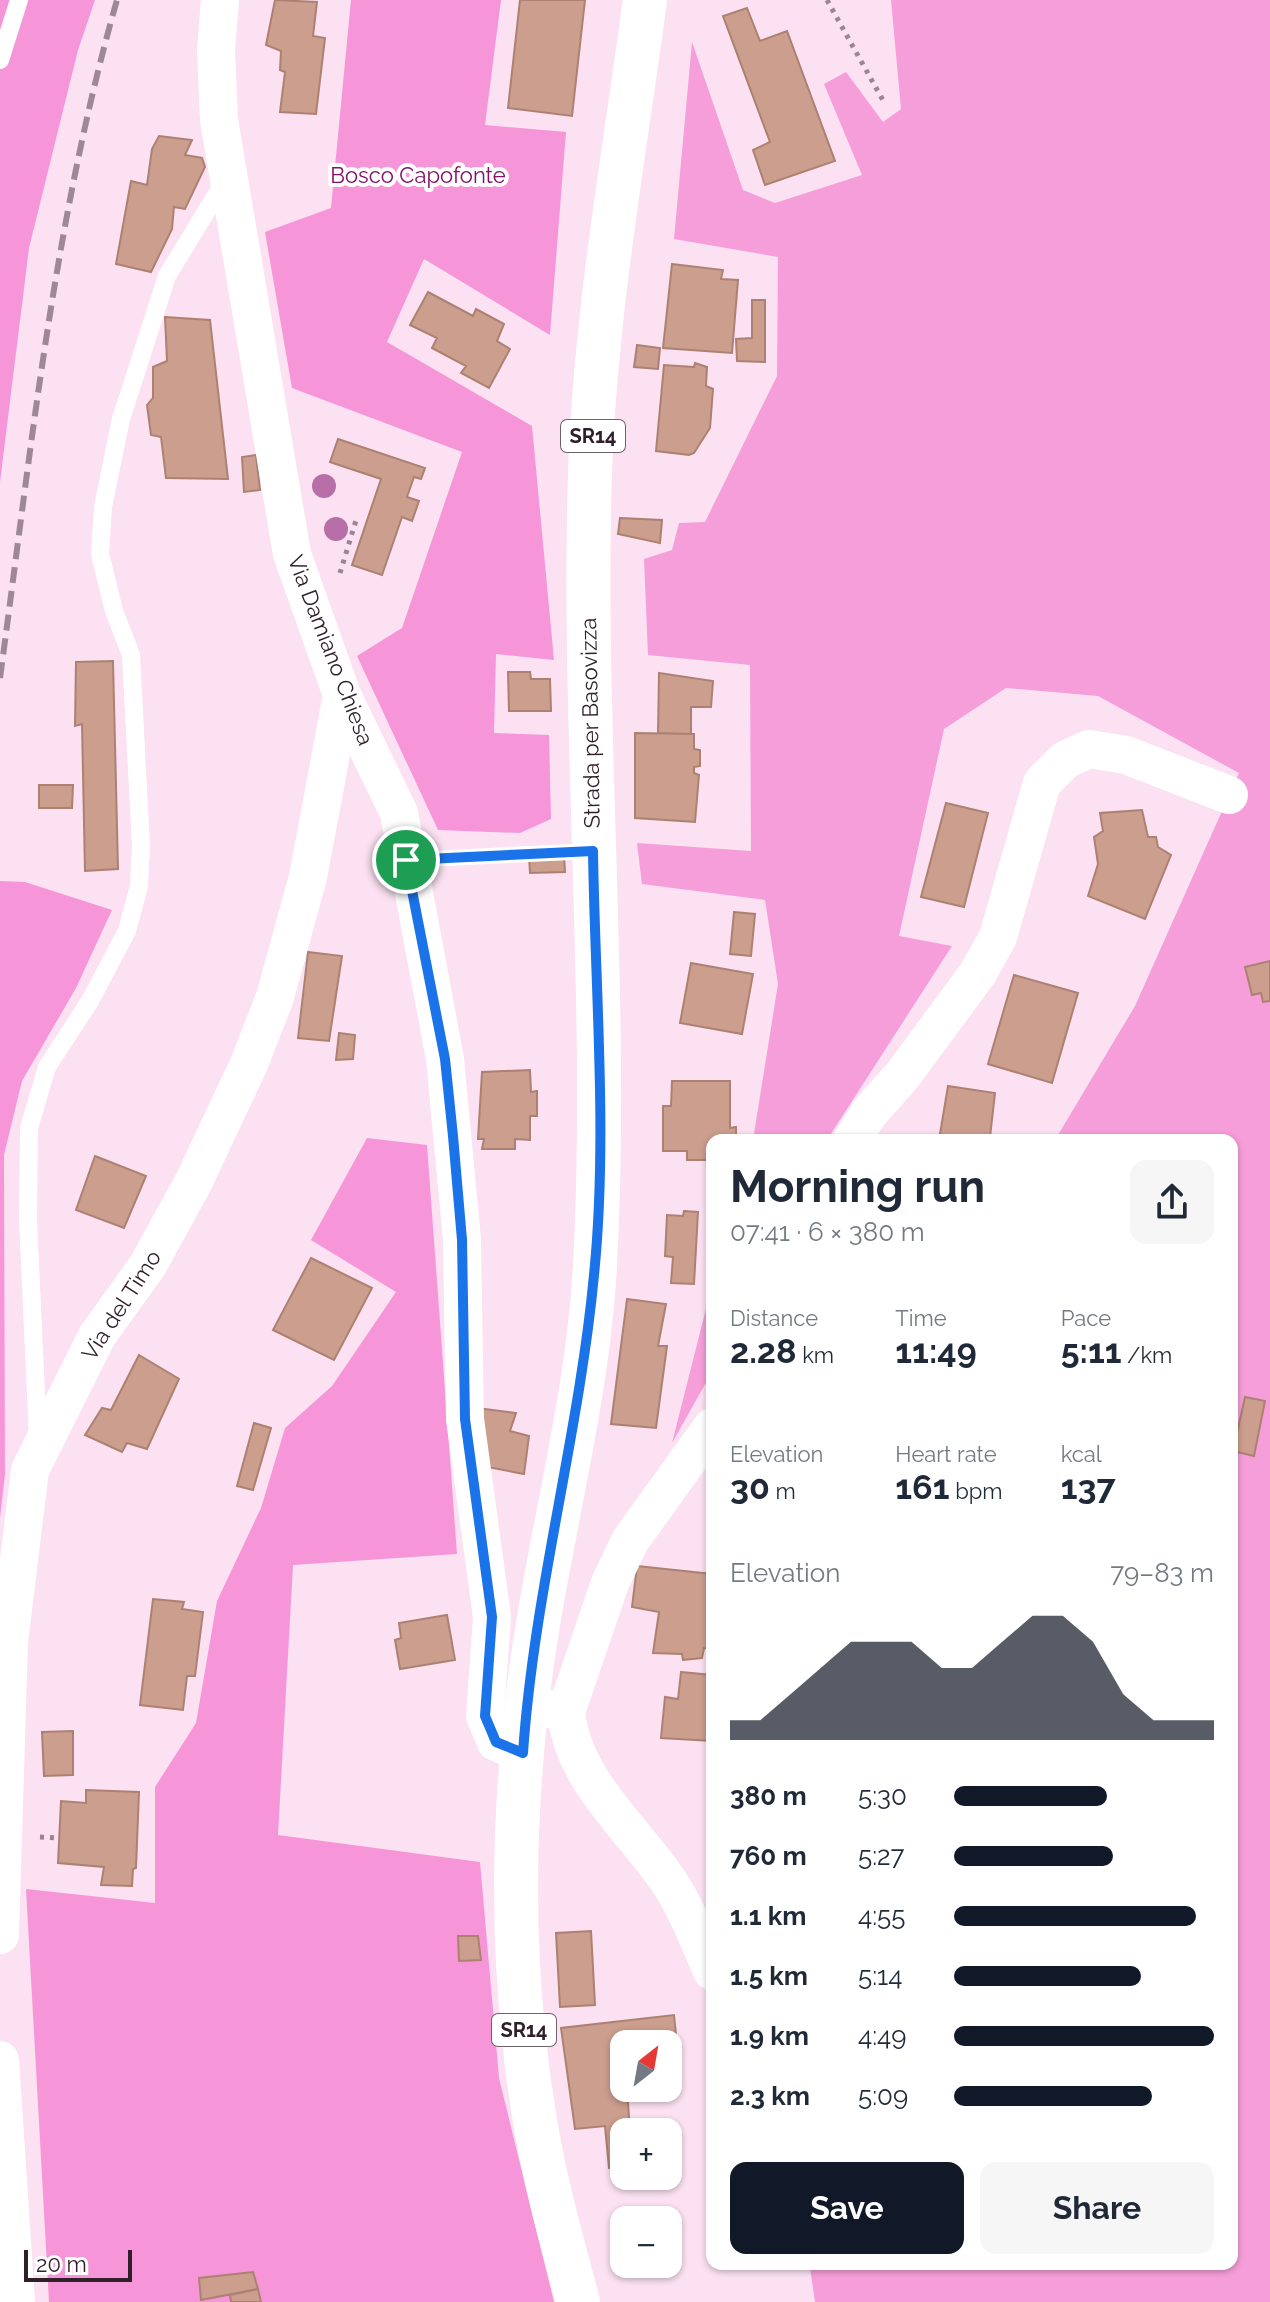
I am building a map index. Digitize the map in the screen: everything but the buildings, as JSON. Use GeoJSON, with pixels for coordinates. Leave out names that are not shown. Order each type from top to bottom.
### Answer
{"type":"FeatureCollection","features":[{"type":"Feature","properties":{"kind":"main road","name":"Strada per Basovizza"},"geometry":{"type":"LineString","coordinates":[[578,2302],[535,2122],[520,2001],[516,1841],[523,1753],[546,1708],[595,1271],[598,1148],[588,602],[590,469],[599,340],[645,0]]}},
{"type":"Feature","properties":{"kind":"street","name":"Via Damiano Chiesa"},"geometry":{"type":"LineString","coordinates":[[220,0],[216,50],[219,120],[292,554],[342,695],[399,813],[445,1059],[462,1240],[465,1419],[492,1617],[485,1716],[496,1742],[523,1753]]}},
{"type":"Feature","properties":{"kind":"street","name":"Via del Timo"},"geometry":{"type":"LineString","coordinates":[[0,1935],[9,1642],[20,1531],[30,1470],[97,1336],[148,1265],[193,1183],[249,1064],[275,997],[308,877],[342,695]]}},
{"type":"Feature","properties":{"kind":"street"},"geometry":{"type":"LineString","coordinates":[[856,1134],[869,1113],[920,1054],[978,973],[998,937],[1042,783],[1065,760],[1089,749],[1126,755],[1229,795]]}},
{"type":"Feature","properties":{"kind":"street"},"geometry":{"type":"LineString","coordinates":[[706,1435],[630,1541],[546,1708],[568,1738],[594,1785],[669,1882],[706,1959]]}},
{"type":"Feature","properties":{"kind":"street"},"geometry":{"type":"LineString","coordinates":[[0,2060],[16,2302]]}},
{"type":"Feature","properties":{"kind":"lane"},"geometry":{"type":"LineString","coordinates":[[0,60],[19,0]]}},
{"type":"Feature","properties":{"kind":"lane"},"geometry":{"type":"LineString","coordinates":[[38,1450],[28,1219],[29,1128],[47,1067],[90,1001],[127,931],[139,886],[140,815],[131,655],[114,611],[100,554],[103,507],[121,419],[167,276],[228,176]]}},
{"type":"Feature","properties":{"kind":"path"},"geometry":{"type":"LineString","coordinates":[[827,0],[885,104]]}},
{"type":"Feature","properties":{"kind":"path"},"geometry":{"type":"LineString","coordinates":[[339,576],[357,517]]}},
{"type":"Feature","properties":{"kind":"path"},"geometry":{"type":"LineString","coordinates":[[406,860],[593,851]]}},
{"type":"Feature","properties":{"kind":"shaded area"},"geometry":{"type":"Polygon","coordinates":[[[891,0],[1270,0],[1270,2302],[815,2302],[810,2270],[1238,2270],[1238,1134],[1059,1134],[1135,1006],[1239,773],[1098,696],[1006,688],[944,729],[899,936],[952,946],[831,1134],[754,1134],[778,984],[765,900],[642,884],[637,843],[751,851],[750,665],[648,655],[644,559],[672,550],[679,523],[705,522],[777,376],[778,257],[674,239],[692,42],[743,190],[775,203],[862,175],[824,84],[846,72],[883,122],[901,109],[891,0]]]}},
{"type":"Feature","properties":{"kind":"shaded area"},"geometry":{"type":"Polygon","coordinates":[[[706,1309],[706,1383],[672,1443],[706,1309]]]}},
{"type":"Feature","properties":{"kind":"green space"},"geometry":{"type":"Polygon","coordinates":[[[0,0],[95,0],[78,50],[29,248],[0,482],[0,0]]]}},
{"type":"Feature","properties":{"kind":"green space","name":"Bosco Capofonte"},"geometry":{"type":"Polygon","coordinates":[[[351,0],[501,0],[485,125],[566,132],[550,335],[424,259],[387,342],[532,426],[554,660],[496,654],[494,733],[549,735],[551,819],[520,833],[438,830],[357,656],[402,628],[462,452],[292,388],[265,232],[331,208],[351,0]]]}},
{"type":"Feature","properties":{"kind":"green space"},"geometry":{"type":"Polygon","coordinates":[[[0,881],[25,882],[112,910],[76,988],[22,1081],[4,1155],[5,1474],[0,1518],[0,881]]]}},
{"type":"Feature","properties":{"kind":"green space"},"geometry":{"type":"Polygon","coordinates":[[[367,1138],[427,1145],[457,1554],[293,1565],[278,1835],[480,1862],[499,2078],[554,2302],[49,2302],[26,1889],[155,1903],[155,1787],[196,1723],[217,1601],[261,1508],[285,1428],[332,1386],[396,1292],[311,1240],[367,1138]]]}},
{"type":"Feature","properties":{"kind":"railway"},"geometry":{"type":"LineString","coordinates":[[0,678],[60,251],[95,83],[117,0]]}},
{"type":"Feature","properties":{"kind":"route"},"geometry":{"type":"LineString","coordinates":[[593,851],[598,1148],[595,1271],[582,1377],[526,1705],[523,1753],[496,1742],[485,1716],[492,1660],[492,1617],[465,1419],[462,1240],[453,1136],[445,1059],[406,860],[593,851]]}}]}
